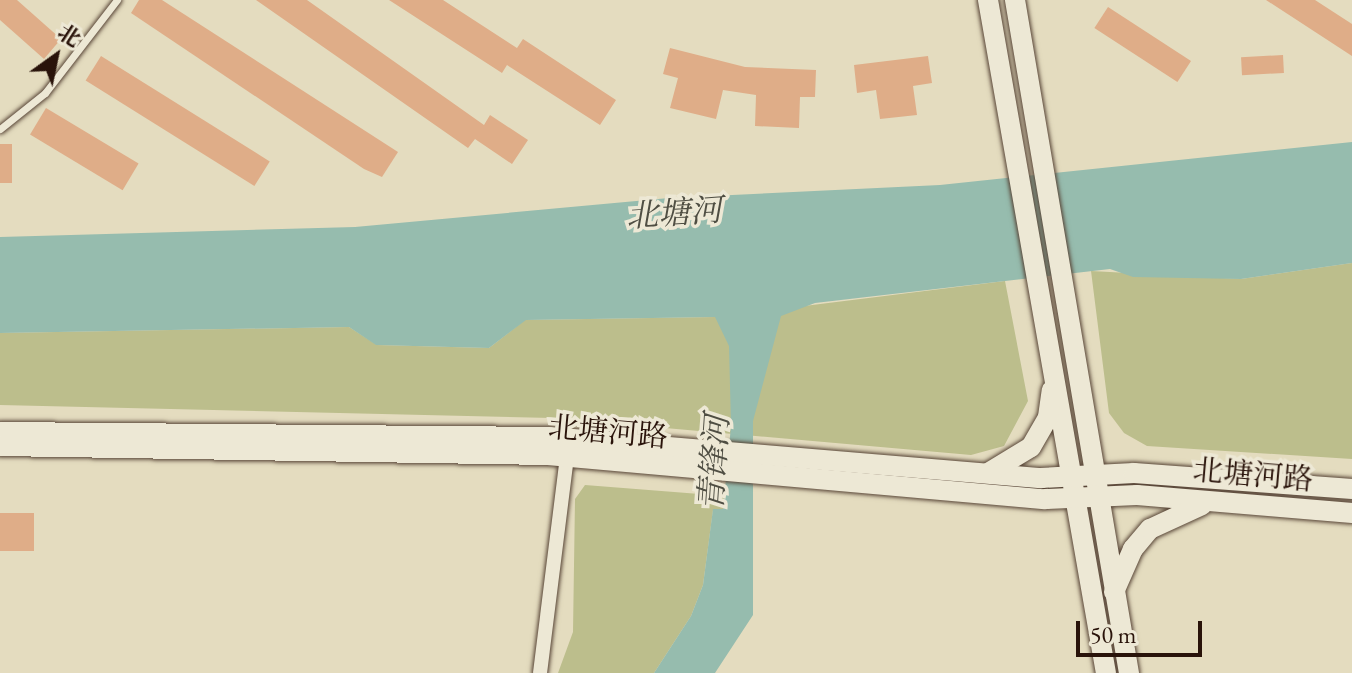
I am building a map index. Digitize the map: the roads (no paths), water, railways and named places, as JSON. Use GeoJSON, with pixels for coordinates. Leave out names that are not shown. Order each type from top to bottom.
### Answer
{"type":"FeatureCollection","features":[{"type":"Feature","properties":{"kind":"main road"},"geometry":{"type":"LineString","coordinates":[[988,0],[1036,282],[1076,486],[1106,673]]}},
{"type":"Feature","properties":{"kind":"main road"},"geometry":{"type":"LineString","coordinates":[[1015,0],[1066,278],[1129,673]]}},
{"type":"Feature","properties":{"kind":"main road"},"geometry":{"type":"LineString","coordinates":[[985,474],[1011,463],[1041,433],[1055,374]]}},
{"type":"Feature","properties":{"kind":"main road","name":"北塘河路"},"geometry":{"type":"LineString","coordinates":[[0,432],[568,449],[769,466],[985,474],[1076,486],[1100,496],[1352,513]]}},
{"type":"Feature","properties":{"kind":"main road","name":"北塘河路"},"geometry":{"type":"LineString","coordinates":[[0,446],[568,449]]}},
{"type":"Feature","properties":{"kind":"main road","name":"北塘河路"},"geometry":{"type":"LineString","coordinates":[[769,466],[1045,499],[1098,475],[1352,489]]}},
{"type":"Feature","properties":{"kind":"main road"},"geometry":{"type":"LineString","coordinates":[[1114,592],[1133,549],[1150,529],[1172,514],[1214,502]]}},
{"type":"Feature","properties":{"kind":"street"},"geometry":{"type":"LineString","coordinates":[[540,673],[568,449]]}},
{"type":"Feature","properties":{"kind":"lane"},"geometry":{"type":"LineString","coordinates":[[0,129],[45,93],[117,0]]}},
{"type":"Feature","properties":{"kind":"water","name":"北塘河"},"geometry":{"type":"Polygon","coordinates":[[[1352,142],[1352,263],[1241,279],[1133,277],[1110,269],[815,303],[781,316],[753,421],[753,615],[715,673],[654,673],[691,616],[703,585],[713,509],[723,509],[731,426],[729,346],[715,317],[526,320],[489,348],[376,345],[349,327],[0,333],[0,237],[355,227],[669,198],[940,185],[1352,142]]]}},
{"type":"Feature","properties":{"kind":"water label","name":"青锋河"},"geometry":{"type":"Point","coordinates":[714,463]}}]}
